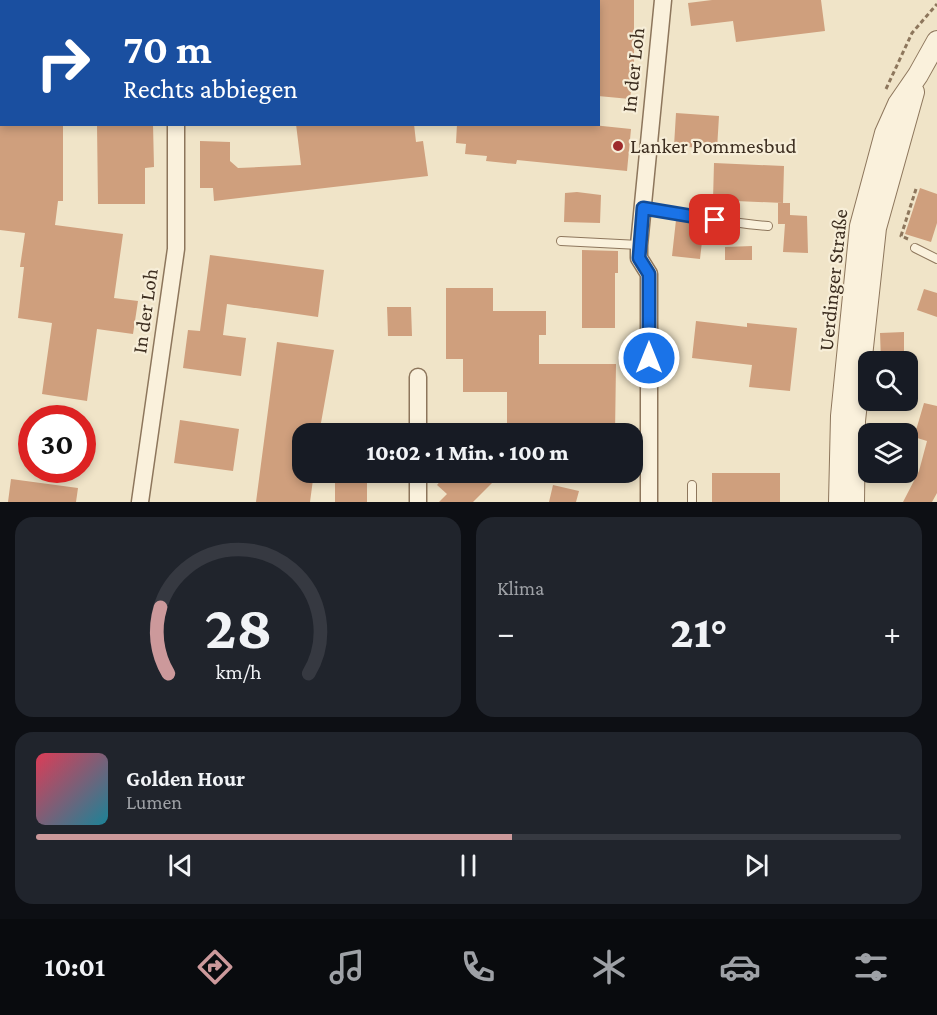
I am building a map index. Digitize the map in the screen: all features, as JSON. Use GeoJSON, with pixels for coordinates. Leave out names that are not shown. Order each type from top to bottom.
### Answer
{"type":"FeatureCollection","features":[{"type":"Feature","properties":{"kind":"street","name":"In der Loh"},"geometry":{"type":"LineString","coordinates":[[649,502],[649,274],[639,258],[639,245],[663,0]]}},
{"type":"Feature","properties":{"kind":"street","name":"Uerdinger Straße"},"geometry":{"type":"LineString","coordinates":[[839,502],[842,416],[860,225],[885,133],[898,104],[937,41]]}},
{"type":"Feature","properties":{"kind":"street","name":"Uerdinger Straße"},"geometry":{"type":"LineString","coordinates":[[854,502],[855,422],[876,228],[918,75]]}},
{"type":"Feature","properties":{"kind":"street","name":"In der Loh"},"geometry":{"type":"LineString","coordinates":[[140,502],[176,249],[178,203],[176,126]]}},
{"type":"Feature","properties":{"kind":"street"},"geometry":{"type":"LineString","coordinates":[[418,377],[418,423]]}},
{"type":"Feature","properties":{"kind":"street"},"geometry":{"type":"LineString","coordinates":[[417,502],[418,483]]}},
{"type":"Feature","properties":{"kind":"lane"},"geometry":{"type":"LineString","coordinates":[[643,208],[700,216],[732,224],[768,226]]}},
{"type":"Feature","properties":{"kind":"lane"},"geometry":{"type":"LineString","coordinates":[[561,241],[639,245]]}},
{"type":"Feature","properties":{"kind":"lane"},"geometry":{"type":"LineString","coordinates":[[915,248],[937,259]]}},
{"type":"Feature","properties":{"kind":"lane"},"geometry":{"type":"LineString","coordinates":[[692,484],[692,502]]}},
{"type":"Feature","properties":{"kind":"path"},"geometry":{"type":"LineString","coordinates":[[912,33],[918,36]]}},
{"type":"Feature","properties":{"kind":"path"},"geometry":{"type":"LineString","coordinates":[[915,248],[908,238],[901,236],[916,189]]}},
{"type":"Feature","properties":{"kind":"building"},"geometry":{"type":"Polygon","coordinates":[[[600,0],[634,0],[634,66],[630,99],[600,96],[600,0]]]}},
{"type":"Feature","properties":{"kind":"building"},"geometry":{"type":"Polygon","coordinates":[[[712,0],[821,0],[825,31],[736,42],[733,21],[691,26],[688,3],[712,0]]]}},
{"type":"Feature","properties":{"kind":"building"},"geometry":{"type":"Polygon","coordinates":[[[676,113],[719,116],[717,149],[674,146],[676,113]]]}},
{"type":"Feature","properties":{"kind":"building"},"geometry":{"type":"Polygon","coordinates":[[[0,126],[63,126],[63,201],[58,201],[55,225],[123,234],[114,298],[138,301],[133,334],[97,329],[87,401],[42,394],[52,323],[18,318],[24,267],[20,267],[25,233],[0,230],[0,126]]]}},
{"type":"Feature","properties":{"kind":"building"},"geometry":{"type":"Polygon","coordinates":[[[97,126],[153,126],[154,167],[145,168],[145,204],[98,204],[97,126]]]}},
{"type":"Feature","properties":{"kind":"building"},"geometry":{"type":"Polygon","coordinates":[[[296,126],[414,126],[416,142],[423,141],[428,176],[214,201],[213,188],[200,188],[200,141],[230,142],[230,161],[238,168],[301,165],[296,126]]]}},
{"type":"Feature","properties":{"kind":"building"},"geometry":{"type":"Polygon","coordinates":[[[457,126],[600,126],[631,129],[627,171],[517,160],[516,164],[486,161],[487,156],[465,154],[466,144],[456,143],[457,126]]]}},
{"type":"Feature","properties":{"kind":"building"},"geometry":{"type":"Polygon","coordinates":[[[714,163],[784,166],[783,203],[713,200],[714,163]]]}},
{"type":"Feature","properties":{"kind":"building"},"geometry":{"type":"Polygon","coordinates":[[[920,188],[937,194],[937,223],[931,242],[905,234],[920,188]]]}},
{"type":"Feature","properties":{"kind":"building"},"geometry":{"type":"Polygon","coordinates":[[[565,193],[601,195],[600,223],[564,222],[565,193]]]}},
{"type":"Feature","properties":{"kind":"building"},"geometry":{"type":"Polygon","coordinates":[[[778,203],[790,203],[790,215],[807,216],[808,253],[783,252],[785,224],[778,224],[778,203]]]}},
{"type":"Feature","properties":{"kind":"building"},"geometry":{"type":"Polygon","coordinates":[[[676,220],[704,224],[700,259],[672,256],[676,220]]]}},
{"type":"Feature","properties":{"kind":"building"},"geometry":{"type":"Polygon","coordinates":[[[752,246],[752,260],[725,260],[725,247],[752,246]]]}},
{"type":"Feature","properties":{"kind":"building"},"geometry":{"type":"Polygon","coordinates":[[[582,250],[618,251],[618,273],[615,273],[615,328],[582,328],[582,250]]]}},
{"type":"Feature","properties":{"kind":"building"},"geometry":{"type":"Polygon","coordinates":[[[210,255],[324,270],[318,317],[227,304],[223,335],[246,338],[241,376],[183,368],[188,330],[200,331],[210,255]]]}},
{"type":"Feature","properties":{"kind":"building"},"geometry":{"type":"Polygon","coordinates":[[[446,288],[493,288],[493,311],[546,311],[546,335],[539,335],[539,364],[616,364],[615,423],[507,423],[507,392],[463,392],[463,359],[446,359],[446,288]]]}},
{"type":"Feature","properties":{"kind":"building"},"geometry":{"type":"Polygon","coordinates":[[[924,289],[937,293],[937,317],[917,310],[924,289]]]}},
{"type":"Feature","properties":{"kind":"building"},"geometry":{"type":"Polygon","coordinates":[[[387,307],[411,307],[412,336],[388,336],[387,307]]]}},
{"type":"Feature","properties":{"kind":"building"},"geometry":{"type":"Polygon","coordinates":[[[696,321],[747,327],[747,323],[797,328],[790,391],[749,387],[752,365],[692,358],[696,321]]]}},
{"type":"Feature","properties":{"kind":"building"},"geometry":{"type":"Polygon","coordinates":[[[904,332],[904,351],[881,351],[880,333],[904,332]]]}},
{"type":"Feature","properties":{"kind":"building"},"geometry":{"type":"Polygon","coordinates":[[[277,342],[334,350],[321,423],[292,423],[292,483],[313,483],[310,502],[256,502],[277,342]]]}},
{"type":"Feature","properties":{"kind":"building"},"geometry":{"type":"Polygon","coordinates":[[[924,403],[937,406],[937,493],[932,502],[903,502],[913,483],[918,483],[918,473],[927,441],[918,438],[918,423],[924,403]]]}},
{"type":"Feature","properties":{"kind":"building"},"geometry":{"type":"Polygon","coordinates":[[[180,420],[239,429],[233,471],[174,463],[180,420]]]}},
{"type":"Feature","properties":{"kind":"building"},"geometry":{"type":"Polygon","coordinates":[[[712,473],[780,473],[780,502],[712,502],[712,473]]]}},
{"type":"Feature","properties":{"kind":"building"},"geometry":{"type":"Polygon","coordinates":[[[11,479],[18,480],[18,483],[41,483],[78,488],[76,502],[8,502],[11,479]]]}},
{"type":"Feature","properties":{"kind":"building"},"geometry":{"type":"Polygon","coordinates":[[[335,483],[367,483],[367,502],[335,502],[335,483]]]}},
{"type":"Feature","properties":{"kind":"building"},"geometry":{"type":"Polygon","coordinates":[[[439,483],[492,483],[473,502],[439,502],[447,494],[437,485],[439,483]]]}},
{"type":"Feature","properties":{"kind":"building"},"geometry":{"type":"Polygon","coordinates":[[[553,485],[579,491],[576,502],[549,502],[553,485]]]}},
{"type":"Feature","properties":{"kind":"place","name":"Lanker Pommesbud"},"geometry":{"type":"Point","coordinates":[618,146]}},
{"type":"Feature","properties":{"kind":"route"},"geometry":{"type":"LineString","coordinates":[[649,358],[649,274],[639,258],[643,208],[715,220]]}}]}
